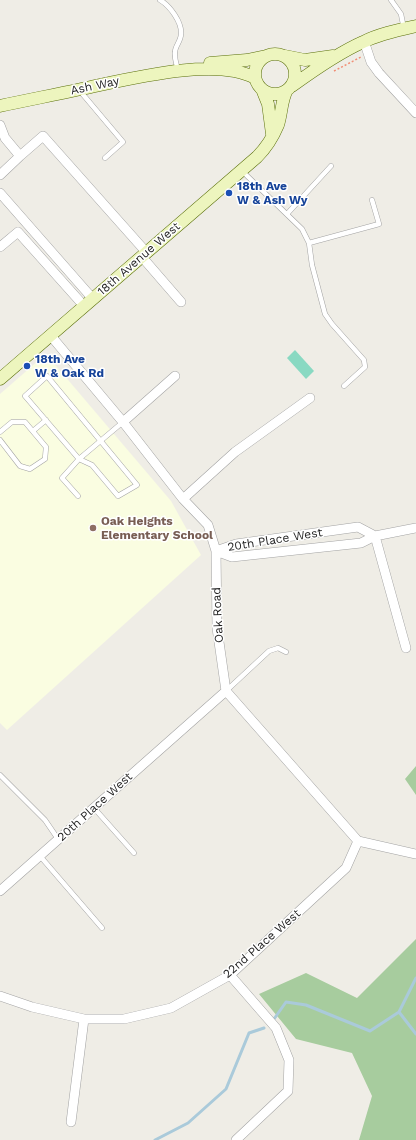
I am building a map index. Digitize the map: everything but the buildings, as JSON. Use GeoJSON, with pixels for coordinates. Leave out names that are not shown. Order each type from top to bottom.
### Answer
{"type":"FeatureCollection","features":[{"type":"Feature","properties":{"kind":"street"},"geometry":{"type":"LineString","coordinates":[[262,89],[267,93],[274,94],[290,88],[336,55],[364,41],[404,28],[416,26]]}},
{"type":"Feature","properties":{"kind":"street"},"geometry":{"type":"LineString","coordinates":[[364,41],[371,62],[379,73],[416,113]]}},
{"type":"Feature","properties":{"kind":"street"},"geometry":{"type":"LineString","coordinates":[[272,134],[268,104],[262,89],[255,78],[257,66],[266,56],[272,54],[305,60],[336,55]]}},
{"type":"Feature","properties":{"kind":"street","name":"Ash Way"},"geometry":{"type":"LineString","coordinates":[[191,69],[201,64],[247,60],[266,56]]}},
{"type":"Feature","properties":{"kind":"street"},"geometry":{"type":"LineString","coordinates":[[285,56],[290,60],[296,70],[296,76],[290,88]]}},
{"type":"Feature","properties":{"kind":"street","name":"Ash Way"},"geometry":{"type":"LineString","coordinates":[[0,106],[191,69],[238,70],[255,78]]}},
{"type":"Feature","properties":{"kind":"street","name":"18th Avenue West"},"geometry":{"type":"LineString","coordinates":[[0,379],[263,152],[278,125],[283,99],[290,88]]}},
{"type":"Feature","properties":{"kind":"street"},"geometry":{"type":"LineString","coordinates":[[0,125],[5,138],[20,156]]}},
{"type":"Feature","properties":{"kind":"street"},"geometry":{"type":"LineString","coordinates":[[0,175],[43,136],[144,255],[181,302]]}},
{"type":"Feature","properties":{"kind":"street"},"geometry":{"type":"LineString","coordinates":[[0,193],[89,303]]}},
{"type":"Feature","properties":{"kind":"street"},"geometry":{"type":"LineString","coordinates":[[0,247],[18,232],[89,303]]}},
{"type":"Feature","properties":{"kind":"street","name":"Oak Road"},"geometry":{"type":"LineString","coordinates":[[51,336],[123,422],[183,499],[208,525],[216,551],[218,628],[226,691]]}},
{"type":"Feature","properties":{"kind":"street"},"geometry":{"type":"LineString","coordinates":[[123,422],[175,376]]}},
{"type":"Feature","properties":{"kind":"street"},"geometry":{"type":"LineString","coordinates":[[183,499],[236,452],[310,398]]}},
{"type":"Feature","properties":{"kind":"street","name":"20th Place West"},"geometry":{"type":"LineString","coordinates":[[216,551],[236,544],[358,527],[375,536]]}},
{"type":"Feature","properties":{"kind":"street","name":"20th Place West"},"geometry":{"type":"LineString","coordinates":[[216,551],[232,557],[361,543],[375,536],[416,528]]}},
{"type":"Feature","properties":{"kind":"street"},"geometry":{"type":"LineString","coordinates":[[375,536],[406,648]]}},
{"type":"Feature","properties":{"kind":"street"},"geometry":{"type":"LineString","coordinates":[[226,691],[358,841],[416,854]]}},
{"type":"Feature","properties":{"kind":"street","name":"20th Place West"},"geometry":{"type":"LineString","coordinates":[[0,891],[226,691]]}},
{"type":"Feature","properties":{"kind":"street","name":"22nd Place West"},"geometry":{"type":"LineString","coordinates":[[0,996],[32,1007],[84,1019],[124,1019],[171,1008],[230,975],[346,868],[358,841]]}},
{"type":"Feature","properties":{"kind":"street"},"geometry":{"type":"LineString","coordinates":[[230,975],[276,1028],[289,1060],[288,1091],[236,1140]]}},
{"type":"Feature","properties":{"kind":"street"},"geometry":{"type":"LineString","coordinates":[[71,1122],[84,1019]]}},
{"type":"Feature","properties":{"kind":"lane"},"geometry":{"type":"LineString","coordinates":[[160,0],[167,5],[179,22],[181,34],[175,50],[178,71]]}},
{"type":"Feature","properties":{"kind":"lane"},"geometry":{"type":"LineString","coordinates":[[390,0],[401,14],[404,28]]}},
{"type":"Feature","properties":{"kind":"lane"},"geometry":{"type":"LineString","coordinates":[[78,90],[123,142],[105,158]]}},
{"type":"Feature","properties":{"kind":"lane"},"geometry":{"type":"LineString","coordinates":[[287,214],[331,166]]}},
{"type":"Feature","properties":{"kind":"lane"},"geometry":{"type":"LineString","coordinates":[[242,171],[302,229],[309,243],[312,265],[325,314],[364,360],[365,367],[344,386]]}},
{"type":"Feature","properties":{"kind":"lane"},"geometry":{"type":"LineString","coordinates":[[309,243],[379,224],[372,200]]}},
{"type":"Feature","properties":{"kind":"lane"},"geometry":{"type":"LineString","coordinates":[[47,376],[101,440],[137,485],[118,496],[92,465],[79,459],[25,396],[47,376]]}},
{"type":"Feature","properties":{"kind":"lane"},"geometry":{"type":"LineString","coordinates":[[32,431],[46,420]]}},
{"type":"Feature","properties":{"kind":"lane"},"geometry":{"type":"LineString","coordinates":[[0,432],[12,422],[24,422],[46,447],[45,459],[30,469],[20,466],[0,440]]}},
{"type":"Feature","properties":{"kind":"lane"},"geometry":{"type":"LineString","coordinates":[[78,496],[62,478],[79,459],[123,422]]}},
{"type":"Feature","properties":{"kind":"lane"},"geometry":{"type":"LineString","coordinates":[[226,691],[269,651],[278,648],[286,652]]}},
{"type":"Feature","properties":{"kind":"lane"},"geometry":{"type":"LineString","coordinates":[[0,775],[45,820],[58,839]]}},
{"type":"Feature","properties":{"kind":"lane"},"geometry":{"type":"LineString","coordinates":[[94,808],[134,854]]}},
{"type":"Feature","properties":{"kind":"lane"},"geometry":{"type":"LineString","coordinates":[[40,856],[102,928]]}},
{"type":"Feature","properties":{"kind":"path"},"geometry":{"type":"LineString","coordinates":[[329,73],[362,56]]}},
{"type":"Feature","properties":{"kind":"shaded area","name":"Oak Heights Elementary School"},"geometry":{"type":"Polygon","coordinates":[[[46,354],[171,501],[201,555],[7,730],[0,723],[0,394],[46,354]]]}},
{"type":"Feature","properties":{"kind":"green space"},"geometry":{"type":"Polygon","coordinates":[[[295,350],[314,371],[306,379],[287,358],[295,350]]]}},
{"type":"Feature","properties":{"kind":"green space"},"geometry":{"type":"Polygon","coordinates":[[[416,766],[416,795],[405,779],[416,766]]]}},
{"type":"Feature","properties":{"kind":"green space"},"geometry":{"type":"Polygon","coordinates":[[[416,939],[416,1140],[359,1140],[372,1096],[352,1053],[296,1039],[259,994],[306,973],[357,998],[416,939]]]}},
{"type":"Feature","properties":{"kind":"waterway"},"geometry":{"type":"LineString","coordinates":[[274,1019],[286,1002],[306,1005],[370,1031],[399,1012],[416,978]]}},
{"type":"Feature","properties":{"kind":"waterway"},"geometry":{"type":"LineString","coordinates":[[399,1012],[416,1034]]}},
{"type":"Feature","properties":{"kind":"waterway"},"geometry":{"type":"LineString","coordinates":[[155,1140],[188,1123],[226,1089],[249,1033],[264,1028]]}},
{"type":"Feature","properties":{"kind":"place","name":"18th Ave W & Ash Wy"},"geometry":{"type":"Point","coordinates":[229,193]}},
{"type":"Feature","properties":{"kind":"place","name":"18th Ave W & Oak Rd"},"geometry":{"type":"Point","coordinates":[27,366]}},
{"type":"Feature","properties":{"kind":"place","name":"Oak Heights Elementary School"},"geometry":{"type":"Point","coordinates":[93,528]}}]}
